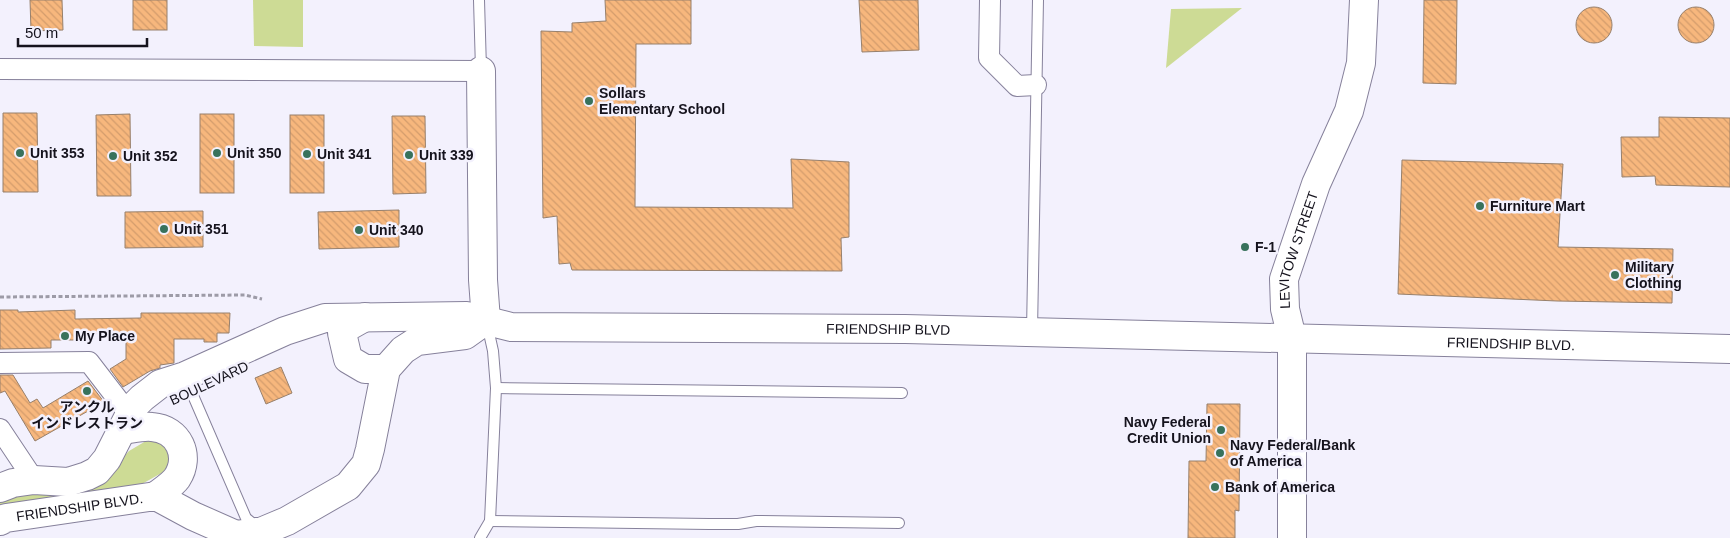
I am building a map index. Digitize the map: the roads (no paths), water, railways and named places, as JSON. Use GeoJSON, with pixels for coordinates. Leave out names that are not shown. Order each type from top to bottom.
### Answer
{"type":"FeatureCollection","features":[{"type":"Feature","properties":{"kind":"street"},"geometry":{"type":"LineString","coordinates":[[990,0],[988,58],[1017,86],[1036,86]]}},
{"type":"Feature","properties":{"kind":"street","name":"LEVITOW STREET"},"geometry":{"type":"LineString","coordinates":[[1292,538],[1292,338],[1285,309],[1284,279],[1316,184],[1349,111],[1361,63],[1364,0]]}},
{"type":"Feature","properties":{"kind":"street"},"geometry":{"type":"LineString","coordinates":[[0,69],[481,71],[483,280],[486,320],[465,335],[417,341],[403,350],[386,369],[365,369],[348,359],[342,333],[357,322]]}},
{"type":"Feature","properties":{"kind":"street","name":"FRIENDSHIP BLVD"},"geometry":{"type":"LineString","coordinates":[[357,322],[467,316],[510,327],[1032,332],[1292,338]]}},
{"type":"Feature","properties":{"kind":"street"},"geometry":{"type":"LineString","coordinates":[[188,382],[285,331],[325,318],[357,322]]}},
{"type":"Feature","properties":{"kind":"street","name":"BOULEVARD"},"geometry":{"type":"LineString","coordinates":[[157,408],[188,382],[263,359],[328,329],[357,322]]}},
{"type":"Feature","properties":{"kind":"street","name":"FRIENDSHIP BLVD."},"geometry":{"type":"LineString","coordinates":[[1292,338],[1358,342],[1730,349]]}},
{"type":"Feature","properties":{"kind":"street"},"geometry":{"type":"LineString","coordinates":[[0,362],[89,362],[125,422],[169,432],[180,443],[183,459],[177,479],[156,496]]}},
{"type":"Feature","properties":{"kind":"street","name":"FRIENDSHIP BLVD."},"geometry":{"type":"LineString","coordinates":[[0,521],[6,518],[156,496],[193,516],[236,535],[263,531],[287,521],[348,486],[366,464],[386,369]]}},
{"type":"Feature","properties":{"kind":"street","name":"FRIENDSHIP BLVD."},"geometry":{"type":"LineString","coordinates":[[0,488],[13,483],[34,480],[68,482],[97,471],[107,459],[125,422],[142,398],[160,384],[188,382]]}},
{"type":"Feature","properties":{"kind":"street"},"geometry":{"type":"LineString","coordinates":[[0,429],[34,480]]}},
{"type":"Feature","properties":{"kind":"lane"},"geometry":{"type":"LineString","coordinates":[[479,0],[481,71]]}},
{"type":"Feature","properties":{"kind":"lane"},"geometry":{"type":"LineString","coordinates":[[1032,332],[1038,0]]}},
{"type":"Feature","properties":{"kind":"lane"},"geometry":{"type":"LineString","coordinates":[[480,538],[490,521],[496,388],[493,351],[486,320]]}},
{"type":"Feature","properties":{"kind":"lane"},"geometry":{"type":"LineString","coordinates":[[188,382],[246,518],[263,531]]}},
{"type":"Feature","properties":{"kind":"lane"},"geometry":{"type":"LineString","coordinates":[[496,388],[902,393]]}},
{"type":"Feature","properties":{"kind":"lane"},"geometry":{"type":"LineString","coordinates":[[490,521],[710,524],[738,524],[756,521],[899,523]]}},
{"type":"Feature","properties":{"kind":"place","name":"Sollars Elementary School"},"geometry":{"type":"Point","coordinates":[589,101]}},
{"type":"Feature","properties":{"kind":"place","name":"Unit 353"},"geometry":{"type":"Point","coordinates":[20,153]}},
{"type":"Feature","properties":{"kind":"place","name":"Unit 350"},"geometry":{"type":"Point","coordinates":[217,153]}},
{"type":"Feature","properties":{"kind":"place","name":"Unit 341"},"geometry":{"type":"Point","coordinates":[307,154]}},
{"type":"Feature","properties":{"kind":"place","name":"Unit 339"},"geometry":{"type":"Point","coordinates":[409,155]}},
{"type":"Feature","properties":{"kind":"place","name":"Unit 352"},"geometry":{"type":"Point","coordinates":[113,156]}},
{"type":"Feature","properties":{"kind":"place","name":"Furniture Mart"},"geometry":{"type":"Point","coordinates":[1480,206]}},
{"type":"Feature","properties":{"kind":"place","name":"Unit 351"},"geometry":{"type":"Point","coordinates":[164,229]}},
{"type":"Feature","properties":{"kind":"place","name":"Unit 340"},"geometry":{"type":"Point","coordinates":[359,230]}},
{"type":"Feature","properties":{"kind":"place","name":"F-1"},"geometry":{"type":"Point","coordinates":[1245,247]}},
{"type":"Feature","properties":{"kind":"place","name":"Military Clothing"},"geometry":{"type":"Point","coordinates":[1615,275]}},
{"type":"Feature","properties":{"kind":"place","name":"My Place"},"geometry":{"type":"Point","coordinates":[65,336]}},
{"type":"Feature","properties":{"kind":"place","name":"アンクル インドレストラン"},"geometry":{"type":"Point","coordinates":[87,391]}},
{"type":"Feature","properties":{"kind":"place","name":"Navy Federal Credit Union"},"geometry":{"type":"Point","coordinates":[1221,430]}},
{"type":"Feature","properties":{"kind":"place","name":"Navy Federal/Bank of America"},"geometry":{"type":"Point","coordinates":[1220,453]}},
{"type":"Feature","properties":{"kind":"place","name":"Bank of America"},"geometry":{"type":"Point","coordinates":[1215,487]}}]}
